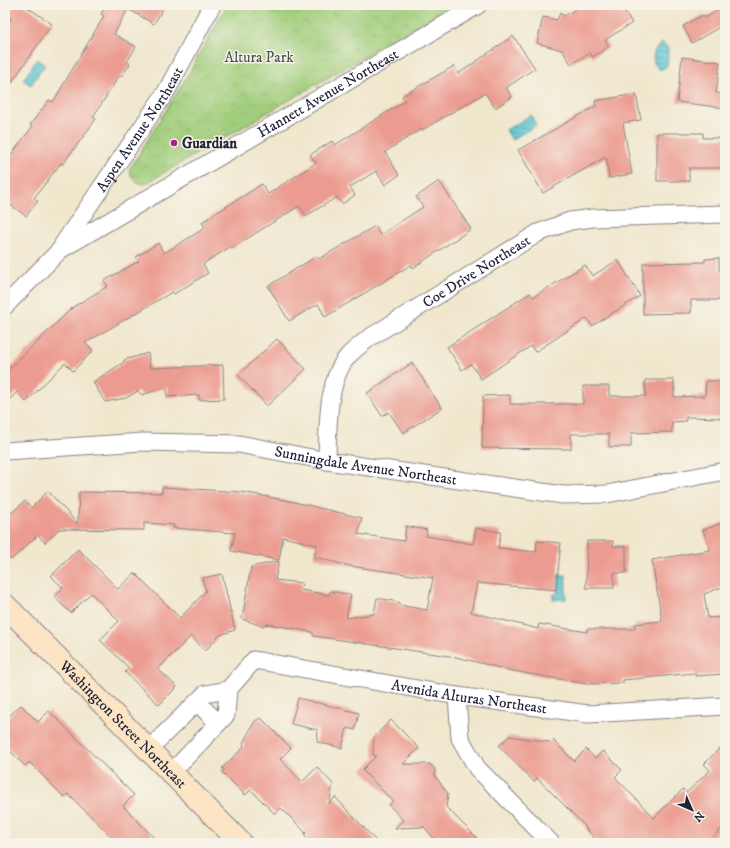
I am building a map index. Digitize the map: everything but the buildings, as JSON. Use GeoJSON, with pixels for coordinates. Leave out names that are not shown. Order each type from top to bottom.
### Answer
{"type":"FeatureCollection","features":[{"type":"Feature","properties":{"kind":"street","name":"Aspen Avenue Northeast"},"geometry":{"type":"LineString","coordinates":[[60,250],[166,92],[212,5]]}},
{"type":"Feature","properties":{"kind":"street","name":"Hannett Avenue Northeast"},"geometry":{"type":"LineString","coordinates":[[5,306],[60,250],[478,5]]}},
{"type":"Feature","properties":{"kind":"street","name":"Coe Drive Northeast"},"geometry":{"type":"LineString","coordinates":[[327,461],[328,435],[334,379],[349,355],[369,338],[531,237],[570,221],[593,218],[725,214]]}},
{"type":"Feature","properties":{"kind":"street","name":"Sunningdale Avenue Northeast"},"geometry":{"type":"LineString","coordinates":[[5,451],[143,442],[239,444],[327,461],[563,495],[607,494],[725,472]]}},
{"type":"Feature","properties":{"kind":"street","name":"Washington Street Northeast"},"geometry":{"type":"LineString","coordinates":[[5,606],[241,843]]}},
{"type":"Feature","properties":{"kind":"street","name":"Avenida Alturas Northeast"},"geometry":{"type":"LineString","coordinates":[[228,690],[254,660],[456,696],[588,714],[725,706]]}},
{"type":"Feature","properties":{"kind":"street"},"geometry":{"type":"LineString","coordinates":[[148,750],[205,694],[228,690],[226,715],[171,773]]}},
{"type":"Feature","properties":{"kind":"street"},"geometry":{"type":"LineString","coordinates":[[456,696],[460,738],[477,768],[551,843]]}},
{"type":"Feature","properties":{"kind":"street"},"geometry":{"type":"LineString","coordinates":[[197,702],[218,723]]}},
{"type":"Feature","properties":{"kind":"green space","name":"Altura Park"},"geometry":{"type":"Polygon","coordinates":[[[227,5],[453,5],[145,184],[137,183],[132,178],[129,170],[189,73],[227,5]]]}},
{"type":"Feature","properties":{"kind":"water"},"geometry":{"type":"Polygon","coordinates":[[[663,43],[668,48],[668,62],[667,66],[660,70],[653,60],[653,56],[656,49],[663,43]]]}},
{"type":"Feature","properties":{"kind":"water"},"geometry":{"type":"Polygon","coordinates":[[[37,59],[45,65],[31,85],[23,80],[37,59]]]}},
{"type":"Feature","properties":{"kind":"water"},"geometry":{"type":"Polygon","coordinates":[[[531,115],[536,125],[512,140],[506,130],[531,115]]]}},
{"type":"Feature","properties":{"kind":"water"},"geometry":{"type":"Polygon","coordinates":[[[559,575],[566,575],[566,599],[553,600],[553,595],[557,594],[559,575]]]}},
{"type":"Feature","properties":{"kind":"place","name":"Guardian"},"geometry":{"type":"Point","coordinates":[174,143]}}]}
